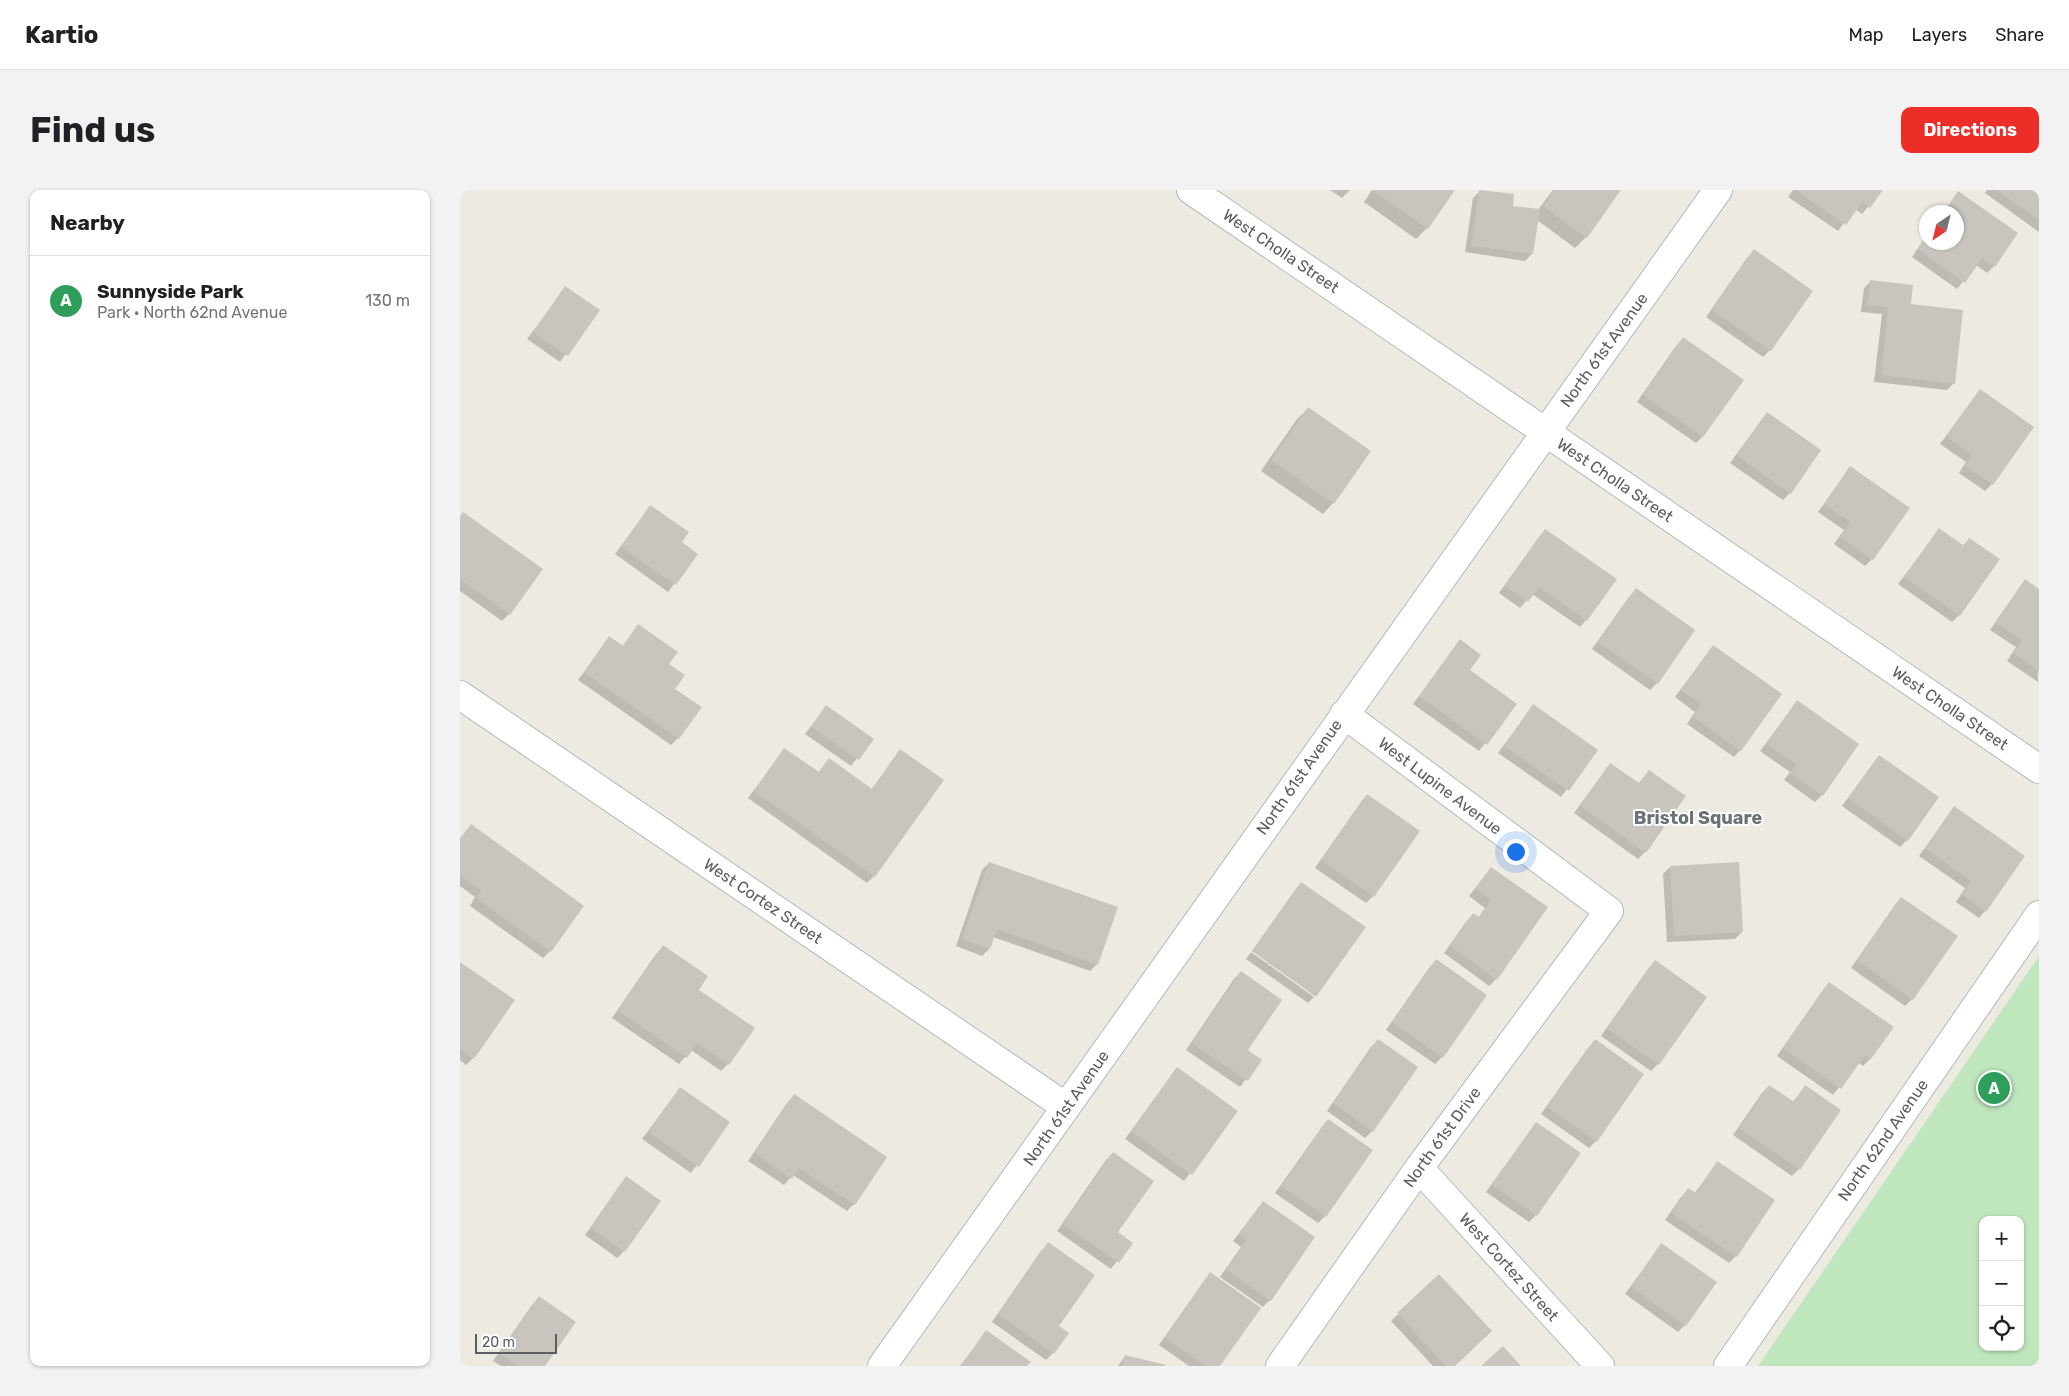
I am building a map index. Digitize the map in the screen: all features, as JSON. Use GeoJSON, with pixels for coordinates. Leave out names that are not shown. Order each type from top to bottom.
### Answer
{"type":"FeatureCollection","features":[{"type":"Feature","properties":{"kind":"street","name":"West Cholla Street"},"geometry":{"type":"LineString","coordinates":[[1191,190],[2039,769]]}},
{"type":"Feature","properties":{"kind":"street","name":"North 61st Avenue"},"geometry":{"type":"LineString","coordinates":[[882,1366],[1718,190]]}},
{"type":"Feature","properties":{"kind":"street","name":"West Cortez Street"},"geometry":{"type":"LineString","coordinates":[[460,695],[1066,1107]]}},
{"type":"Feature","properties":{"kind":"street","name":"West Lupine Avenue"},"geometry":{"type":"LineString","coordinates":[[1344,714],[1609,911]]}},
{"type":"Feature","properties":{"kind":"street","name":"North 61st Drive"},"geometry":{"type":"LineString","coordinates":[[1280,1366],[1419,1168],[1609,911]]}},
{"type":"Feature","properties":{"kind":"street","name":"North 62nd Avenue"},"geometry":{"type":"LineString","coordinates":[[1728,1366],[2039,915]]}},
{"type":"Feature","properties":{"kind":"street","name":"West Cortez Street"},"geometry":{"type":"LineString","coordinates":[[1419,1168],[1600,1366]]}},
{"type":"Feature","properties":{"kind":"green space"},"geometry":{"type":"Polygon","coordinates":[[[2039,956],[2039,1366],[1758,1366],[2039,956]]]}},
{"type":"Feature","properties":{"kind":"building"},"geometry":{"type":"Polygon","coordinates":[[[1372,190],[1455,190],[1428,229],[1372,190]]]}},
{"type":"Feature","properties":{"kind":"building"},"geometry":{"type":"Polygon","coordinates":[[[1479,190],[1514,194],[1513,206],[1540,209],[1533,254],[1471,246],[1479,190]]]}},
{"type":"Feature","properties":{"kind":"building"},"geometry":{"type":"Polygon","coordinates":[[[1555,190],[1621,190],[1587,238],[1543,206],[1555,190]]]}},
{"type":"Feature","properties":{"kind":"building"},"geometry":{"type":"Polygon","coordinates":[[[1795,190],[1883,190],[1870,208],[1862,202],[1846,225],[1795,190]]]}},
{"type":"Feature","properties":{"kind":"building"},"geometry":{"type":"Polygon","coordinates":[[[1997,190],[2039,190],[2039,220],[1997,190]]]}},
{"type":"Feature","properties":{"kind":"building"},"geometry":{"type":"Polygon","coordinates":[[[1958,191],[2018,233],[1995,267],[1982,258],[1965,283],[1919,250],[1964,250],[1964,205],[1949,205],[1958,191]]]}},
{"type":"Feature","properties":{"kind":"building"},"geometry":{"type":"Polygon","coordinates":[[[1754,249],[1813,291],[1771,351],[1712,310],[1754,249]]]}},
{"type":"Feature","properties":{"kind":"building"},"geometry":{"type":"Polygon","coordinates":[[[1870,280],[1913,285],[1911,304],[1963,310],[1955,384],[1881,375],[1888,307],[1867,305],[1870,280]]]}},
{"type":"Feature","properties":{"kind":"building"},"geometry":{"type":"Polygon","coordinates":[[[565,286],[600,310],[568,356],[533,332],[565,286]]]}},
{"type":"Feature","properties":{"kind":"building"},"geometry":{"type":"Polygon","coordinates":[[[1683,337],[1744,380],[1703,437],[1643,395],[1683,337]]]}},
{"type":"Feature","properties":{"kind":"building"},"geometry":{"type":"Polygon","coordinates":[[[1980,389],[2034,427],[1993,485],[1965,466],[1972,455],[1946,436],[1980,389]]]}},
{"type":"Feature","properties":{"kind":"building"},"geometry":{"type":"Polygon","coordinates":[[[1308,407],[1371,451],[1334,504],[1271,460],[1308,407]]]}},
{"type":"Feature","properties":{"kind":"building"},"geometry":{"type":"Polygon","coordinates":[[[1767,412],[1821,450],[1791,494],[1736,455],[1767,412]]]}},
{"type":"Feature","properties":{"kind":"building"},"geometry":{"type":"Polygon","coordinates":[[[1850,466],[1910,508],[1873,560],[1840,537],[1850,522],[1824,504],[1850,466]]]}},
{"type":"Feature","properties":{"kind":"building"},"geometry":{"type":"Polygon","coordinates":[[[650,505],[689,532],[682,542],[698,554],[676,585],[621,547],[650,505]]]}},
{"type":"Feature","properties":{"kind":"building"},"geometry":{"type":"Polygon","coordinates":[[[463,512],[543,569],[510,615],[460,579],[460,516],[463,512]]]}},
{"type":"Feature","properties":{"kind":"building"},"geometry":{"type":"Polygon","coordinates":[[[1939,528],[1964,546],[1969,538],[2000,559],[1960,616],[1904,577],[1939,528]]]}},
{"type":"Feature","properties":{"kind":"building"},"geometry":{"type":"Polygon","coordinates":[[[1545,529],[1617,579],[1587,621],[1539,587],[1528,602],[1505,586],[1545,529]]]}},
{"type":"Feature","properties":{"kind":"building"},"geometry":{"type":"Polygon","coordinates":[[[2025,579],[2039,589],[2039,671],[2013,653],[2022,640],[1996,623],[2025,579]]]}},
{"type":"Feature","properties":{"kind":"building"},"geometry":{"type":"Polygon","coordinates":[[[1636,588],[1695,630],[1658,684],[1598,642],[1636,588]]]}},
{"type":"Feature","properties":{"kind":"building"},"geometry":{"type":"Polygon","coordinates":[[[638,624],[678,652],[669,664],[685,675],[675,689],[702,707],[679,739],[584,672],[609,636],[623,646],[638,624]]]}},
{"type":"Feature","properties":{"kind":"building"},"geometry":{"type":"Polygon","coordinates":[[[1460,639],[1481,655],[1470,670],[1517,704],[1487,745],[1419,696],[1460,639]]]}},
{"type":"Feature","properties":{"kind":"building"},"geometry":{"type":"Polygon","coordinates":[[[1713,645],[1782,694],[1741,751],[1693,717],[1701,704],[1681,690],[1713,645]]]}},
{"type":"Feature","properties":{"kind":"building"},"geometry":{"type":"Polygon","coordinates":[[[1797,700],[1859,744],[1823,796],[1790,773],[1796,764],[1766,744],[1797,700]]]}},
{"type":"Feature","properties":{"kind":"building"},"geometry":{"type":"Polygon","coordinates":[[[1533,704],[1598,750],[1569,791],[1504,746],[1533,704]]]}},
{"type":"Feature","properties":{"kind":"building"},"geometry":{"type":"Polygon","coordinates":[[[826,705],[874,739],[859,760],[811,727],[826,705]]]}},
{"type":"Feature","properties":{"kind":"building"},"geometry":{"type":"Polygon","coordinates":[[[784,748],[819,772],[829,758],[872,789],[900,749],[944,780],[875,877],[754,791],[784,748]]]}},
{"type":"Feature","properties":{"kind":"building"},"geometry":{"type":"Polygon","coordinates":[[[1879,755],[1939,797],[1908,841],[1848,798],[1879,755]]]}},
{"type":"Feature","properties":{"kind":"building"},"geometry":{"type":"Polygon","coordinates":[[[1610,763],[1639,783],[1649,770],[1686,796],[1646,853],[1580,806],[1610,763]]]}},
{"type":"Feature","properties":{"kind":"building"},"geometry":{"type":"Polygon","coordinates":[[[1367,794],[1420,831],[1374,897],[1321,860],[1367,794]]]}},
{"type":"Feature","properties":{"kind":"building"},"geometry":{"type":"Polygon","coordinates":[[[1954,806],[2025,856],[1986,912],[1962,894],[1971,881],[1925,848],[1954,806]]]}},
{"type":"Feature","properties":{"kind":"building"},"geometry":{"type":"Polygon","coordinates":[[[471,824],[584,906],[551,952],[476,898],[481,890],[460,875],[460,839],[471,824]]]}},
{"type":"Feature","properties":{"kind":"building"},"geometry":{"type":"Polygon","coordinates":[[[989,862],[1118,907],[1098,965],[997,929],[990,949],[962,939],[989,862]]]}},
{"type":"Feature","properties":{"kind":"building"},"geometry":{"type":"Polygon","coordinates":[[[1739,862],[1743,932],[1674,936],[1670,866],[1739,862]]]}},
{"type":"Feature","properties":{"kind":"building"},"geometry":{"type":"Polygon","coordinates":[[[1491,867],[1548,907],[1497,980],[1450,946],[1473,913],[1479,917],[1491,900],[1475,889],[1491,867]]]}},
{"type":"Feature","properties":{"kind":"building"},"geometry":{"type":"Polygon","coordinates":[[[1301,882],[1366,927],[1316,997],[1252,951],[1301,882]]]}},
{"type":"Feature","properties":{"kind":"building"},"geometry":{"type":"Polygon","coordinates":[[[1901,897],[1958,936],[1913,1000],[1857,960],[1901,897]]]}},
{"type":"Feature","properties":{"kind":"building"},"geometry":{"type":"Polygon","coordinates":[[[663,945],[708,976],[699,990],[755,1028],[729,1065],[697,1043],[687,1058],[618,1011],[663,945]]]}},
{"type":"Feature","properties":{"kind":"building"},"geometry":{"type":"Polygon","coordinates":[[[1436,959],[1487,995],[1443,1058],[1392,1022],[1436,959]]]}},
{"type":"Feature","properties":{"kind":"building"},"geometry":{"type":"Polygon","coordinates":[[[1655,960],[1707,997],[1659,1065],[1607,1028],[1655,960]]]}},
{"type":"Feature","properties":{"kind":"building"},"geometry":{"type":"Polygon","coordinates":[[[460,962],[515,1000],[474,1059],[460,1049],[460,962]]]}},
{"type":"Feature","properties":{"kind":"building"},"geometry":{"type":"Polygon","coordinates":[[[1241,971],[1282,1000],[1248,1050],[1262,1060],[1248,1081],[1192,1043],[1241,971]]]}},
{"type":"Feature","properties":{"kind":"building"},"geometry":{"type":"Polygon","coordinates":[[[1829,982],[1894,1027],[1871,1059],[1865,1055],[1841,1089],[1783,1048],[1829,982]]]}},
{"type":"Feature","properties":{"kind":"building"},"geometry":{"type":"Polygon","coordinates":[[[1378,1039],[1418,1067],[1373,1132],[1333,1103],[1378,1039]]]}},
{"type":"Feature","properties":{"kind":"building"},"geometry":{"type":"Polygon","coordinates":[[[1595,1039],[1644,1074],[1597,1142],[1547,1107],[1595,1039]]]}},
{"type":"Feature","properties":{"kind":"building"},"geometry":{"type":"Polygon","coordinates":[[[1177,1067],[1238,1111],[1192,1175],[1131,1131],[1177,1067]]]}},
{"type":"Feature","properties":{"kind":"building"},"geometry":{"type":"Polygon","coordinates":[[[1769,1085],[1794,1102],[1805,1085],[1841,1110],[1800,1170],[1739,1128],[1769,1085]]]}},
{"type":"Feature","properties":{"kind":"building"},"geometry":{"type":"Polygon","coordinates":[[[680,1087],[730,1122],[699,1167],[648,1132],[680,1087]]]}},
{"type":"Feature","properties":{"kind":"building"},"geometry":{"type":"Polygon","coordinates":[[[794,1094],[887,1157],[855,1205],[799,1168],[792,1179],[754,1153],[794,1094]]]}},
{"type":"Feature","properties":{"kind":"building"},"geometry":{"type":"Polygon","coordinates":[[[1328,1119],[1373,1150],[1326,1217],[1281,1186],[1328,1119]]]}},
{"type":"Feature","properties":{"kind":"building"},"geometry":{"type":"Polygon","coordinates":[[[1536,1122],[1581,1153],[1537,1216],[1492,1185],[1536,1122]]]}},
{"type":"Feature","properties":{"kind":"building"},"geometry":{"type":"Polygon","coordinates":[[[1113,1152],[1154,1181],[1118,1232],[1133,1243],[1119,1263],[1063,1224],[1113,1152]]]}},
{"type":"Feature","properties":{"kind":"building"},"geometry":{"type":"Polygon","coordinates":[[[1717,1161],[1775,1200],[1737,1257],[1671,1213],[1688,1188],[1696,1193],[1717,1161]]]}},
{"type":"Feature","properties":{"kind":"building"},"geometry":{"type":"Polygon","coordinates":[[[626,1176],[661,1201],[625,1252],[591,1228],[626,1176]]]}},
{"type":"Feature","properties":{"kind":"building"},"geometry":{"type":"Polygon","coordinates":[[[1263,1201],[1315,1237],[1271,1301],[1226,1270],[1247,1240],[1239,1234],[1263,1201]]]}},
{"type":"Feature","properties":{"kind":"building"},"geometry":{"type":"Polygon","coordinates":[[[1048,1242],[1095,1275],[1059,1326],[1069,1333],[1054,1354],[998,1314],[1048,1242]]]}},
{"type":"Feature","properties":{"kind":"building"},"geometry":{"type":"Polygon","coordinates":[[[1661,1243],[1717,1282],[1686,1326],[1631,1287],[1661,1243]]]}},
{"type":"Feature","properties":{"kind":"building"},"geometry":{"type":"Polygon","coordinates":[[[1210,1272],[1261,1308],[1220,1366],[1205,1366],[1165,1338],[1210,1272]]]}},
{"type":"Feature","properties":{"kind":"building"},"geometry":{"type":"Polygon","coordinates":[[[1439,1274],[1492,1331],[1455,1366],[1446,1366],[1397,1313],[1439,1274]]]}},
{"type":"Feature","properties":{"kind":"building"},"geometry":{"type":"Polygon","coordinates":[[[539,1296],[576,1322],[545,1366],[518,1366],[499,1353],[539,1296]]]}},
{"type":"Feature","properties":{"kind":"building"},"geometry":{"type":"Polygon","coordinates":[[[986,1330],[1031,1362],[1027,1366],[961,1366],[986,1330]]]}},
{"type":"Feature","properties":{"kind":"building"},"geometry":{"type":"Polygon","coordinates":[[[1503,1346],[1521,1366],[1481,1366],[1503,1346]]]}},
{"type":"Feature","properties":{"kind":"building"},"geometry":{"type":"Polygon","coordinates":[[[1125,1355],[1166,1365],[1166,1366],[1122,1366],[1125,1355]]]}},
{"type":"Feature","properties":{"kind":"place","name":"Sunnyside Park"},"geometry":{"type":"Point","coordinates":[1994,1088]}},
{"type":"Feature","properties":{"kind":"district","name":"Bristol Square"},"geometry":{"type":"Point","coordinates":[1698,818]}}]}
